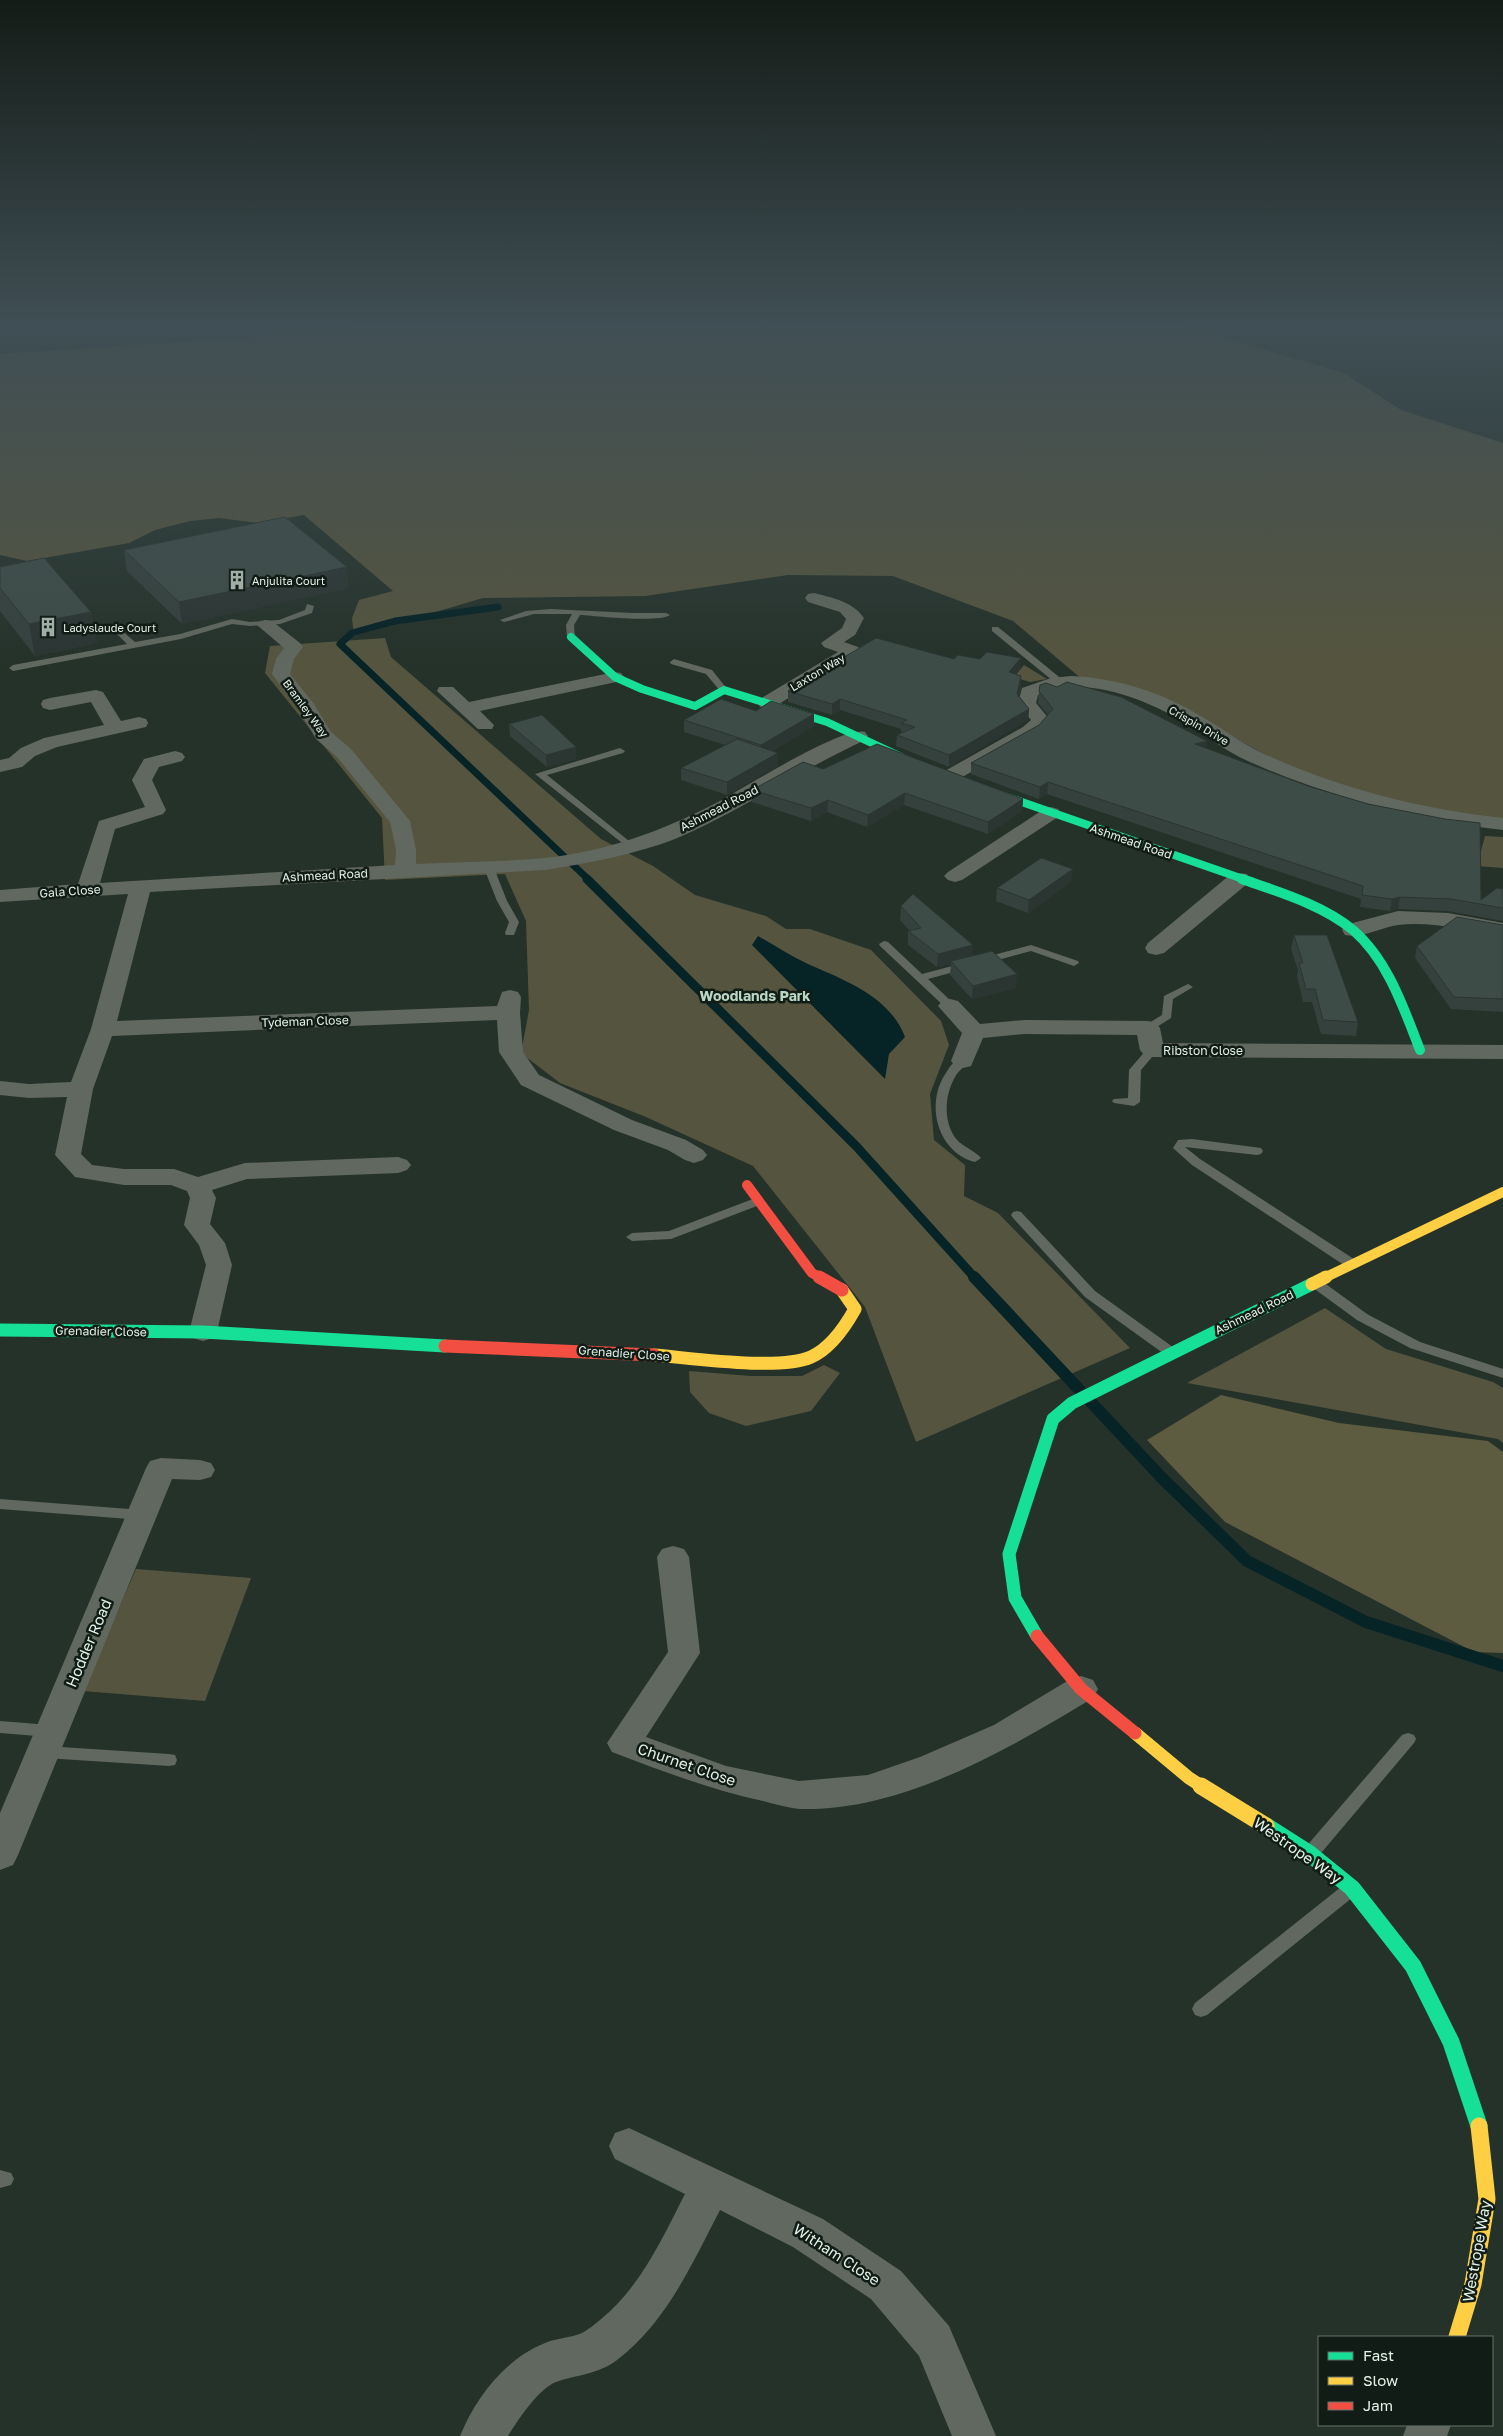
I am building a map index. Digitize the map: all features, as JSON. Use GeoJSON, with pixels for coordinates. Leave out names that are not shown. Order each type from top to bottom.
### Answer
{"type":"FeatureCollection","features":[{"type":"Feature","properties":{"kind":"street","name":"Laxton Way"},"geometry":{"type":"LineString","coordinates":[[767,703],[852,651],[830,643],[849,631],[855,618],[846,608],[814,598]]}},
{"type":"Feature","properties":{"kind":"street","name":"Bramley Way"},"geometry":{"type":"LineString","coordinates":[[266,625],[294,647],[285,659],[281,674],[307,708],[323,735],[344,753],[400,820],[406,850],[405,871]]}},
{"type":"Feature","properties":{"kind":"street"},"geometry":{"type":"LineString","coordinates":[[571,638],[615,677],[642,689],[695,706],[724,690]]}},
{"type":"Feature","properties":{"kind":"street"},"geometry":{"type":"LineString","coordinates":[[466,708],[615,677]]}},
{"type":"Feature","properties":{"kind":"street","name":"Crispin Drive"},"geometry":{"type":"LineString","coordinates":[[957,779],[1030,731],[1042,720],[1027,704],[1029,692],[1053,683],[1086,683],[1117,688],[1155,701],[1191,718],[1238,749],[1290,772],[1371,800],[1464,821],[1503,824]]}},
{"type":"Feature","properties":{"kind":"street","name":"Laxton Way"},"geometry":{"type":"LineString","coordinates":[[724,690],[827,722],[858,736]]}},
{"type":"Feature","properties":{"kind":"street"},"geometry":{"type":"LineString","coordinates":[[446,691],[485,725]]}},
{"type":"Feature","properties":{"kind":"street"},"geometry":{"type":"LineString","coordinates":[[50,704],[96,696],[116,728]]}},
{"type":"Feature","properties":{"kind":"street"},"geometry":{"type":"LineString","coordinates":[[0,766],[15,763],[28,752],[51,742],[139,723]]}},
{"type":"Feature","properties":{"kind":"street"},"geometry":{"type":"LineString","coordinates":[[858,736],[918,764]]}},
{"type":"Feature","properties":{"kind":"street","name":"Ashmead Road"},"geometry":{"type":"LineString","coordinates":[[141,886],[489,868],[556,863],[582,858],[632,847],[699,820],[832,747],[858,736]]}},
{"type":"Feature","properties":{"kind":"street"},"geometry":{"type":"LineString","coordinates":[[86,890],[106,825],[156,810],[142,780],[151,763],[175,757]]}},
{"type":"Feature","properties":{"kind":"street","name":"Ashmead Road"},"geometry":{"type":"LineString","coordinates":[[957,779],[1309,905],[1353,930],[1371,948],[1404,1010],[1420,1050]]}},
{"type":"Feature","properties":{"kind":"street"},"geometry":{"type":"LineString","coordinates":[[955,876],[1051,813]]}},
{"type":"Feature","properties":{"kind":"street"},"geometry":{"type":"LineString","coordinates":[[1156,948],[1239,879]]}},
{"type":"Feature","properties":{"kind":"street"},"geometry":{"type":"LineString","coordinates":[[141,886],[103,1029],[80,1089],[68,1155],[84,1172],[124,1177],[174,1176],[197,1186],[203,1198],[197,1225],[212,1243],[219,1265],[203,1332]]}},
{"type":"Feature","properties":{"kind":"street","name":"Gala Close"},"geometry":{"type":"LineString","coordinates":[[0,896],[141,886]]}},
{"type":"Feature","properties":{"kind":"street"},"geometry":{"type":"LineString","coordinates":[[1353,930],[1398,918],[1448,920],[1503,930]]}},
{"type":"Feature","properties":{"kind":"street","name":"Tydeman Close"},"geometry":{"type":"LineString","coordinates":[[103,1029],[509,1005],[511,1052],[530,1080],[623,1125],[677,1145],[694,1155]]}},
{"type":"Feature","properties":{"kind":"street"},"geometry":{"type":"LineString","coordinates":[[950,1006],[974,1032],[963,1061]]}},
{"type":"Feature","properties":{"kind":"street","name":"Ribston Close"},"geometry":{"type":"LineString","coordinates":[[974,1032],[1024,1026],[1150,1039],[1420,1050]]}},
{"type":"Feature","properties":{"kind":"street"},"geometry":{"type":"LineString","coordinates":[[1420,1050],[1503,1052]]}},
{"type":"Feature","properties":{"kind":"street"},"geometry":{"type":"LineString","coordinates":[[0,1088],[28,1091],[80,1089]]}},
{"type":"Feature","properties":{"kind":"street"},"geometry":{"type":"LineString","coordinates":[[197,1186],[245,1170],[398,1165]]}},
{"type":"Feature","properties":{"kind":"street","name":"Grenadier Close"},"geometry":{"type":"LineString","coordinates":[[0,1330],[203,1332],[400,1344],[578,1350],[783,1363],[811,1357],[843,1331],[855,1309],[844,1291],[812,1273],[747,1184]]}},
{"type":"Feature","properties":{"kind":"street","name":"Ashmead Road"},"geometry":{"type":"LineString","coordinates":[[1038,1463],[1053,1419],[1072,1402],[1314,1282],[1503,1192]]}},
{"type":"Feature","properties":{"kind":"street","name":"Westrope Way"},"geometry":{"type":"LineString","coordinates":[[1038,1463],[1009,1554],[1016,1598],[1040,1641],[1080,1689],[1189,1778],[1310,1854],[1352,1888],[1413,1966],[1451,2042],[1478,2123],[1495,2200],[1457,2336]]}},
{"type":"Feature","properties":{"kind":"street","name":"Hodder Road"},"geometry":{"type":"LineString","coordinates":[[0,1855],[161,1468],[200,1470]]}},
{"type":"Feature","properties":{"kind":"street","name":"Churnet Close"},"geometry":{"type":"LineString","coordinates":[[673,1557],[684,1653],[624,1743],[723,1779],[799,1795],[869,1789],[932,1767],[1006,1734],[1080,1689]]}},
{"type":"Feature","properties":{"kind":"street","name":"Witham Close"},"geometry":{"type":"LineString","coordinates":[[629,2146],[808,2233],[886,2285],[934,2341],[974,2436]]}},
{"type":"Feature","properties":{"kind":"street"},"geometry":{"type":"LineString","coordinates":[[482,2436],[513,2391],[545,2364],[598,2348],[634,2318],[669,2264],[711,2186]]}},
{"type":"Feature","properties":{"kind":"lane"},"geometry":{"type":"LineString","coordinates":[[13,668],[181,636],[232,621],[266,625],[297,618],[309,611],[310,606]]}},
{"type":"Feature","properties":{"kind":"lane"},"geometry":{"type":"LineString","coordinates":[[504,620],[532,612],[644,617],[666,615]]}},
{"type":"Feature","properties":{"kind":"lane"},"geometry":{"type":"LineString","coordinates":[[571,638],[568,631],[570,622],[577,613]]}},
{"type":"Feature","properties":{"kind":"lane"},"geometry":{"type":"LineString","coordinates":[[114,627],[134,646]]}},
{"type":"Feature","properties":{"kind":"lane"},"geometry":{"type":"LineString","coordinates":[[995,629],[1061,683]]}},
{"type":"Feature","properties":{"kind":"lane"},"geometry":{"type":"LineString","coordinates":[[674,662],[709,672],[724,690]]}},
{"type":"Feature","properties":{"kind":"lane"},"geometry":{"type":"LineString","coordinates":[[620,751],[540,774],[632,847]]}},
{"type":"Feature","properties":{"kind":"lane"},"geometry":{"type":"LineString","coordinates":[[489,868],[502,901],[514,922],[510,933]]}},
{"type":"Feature","properties":{"kind":"lane"},"geometry":{"type":"LineString","coordinates":[[884,944],[950,1006]]}},
{"type":"Feature","properties":{"kind":"lane"},"geometry":{"type":"LineString","coordinates":[[920,978],[1031,948],[1074,963]]}},
{"type":"Feature","properties":{"kind":"lane"},"geometry":{"type":"LineString","coordinates":[[1118,1101],[1134,1102],[1135,1070],[1150,1039],[1167,1016],[1168,998],[1188,987]]}},
{"type":"Feature","properties":{"kind":"lane"},"geometry":{"type":"LineString","coordinates":[[963,1061],[952,1068],[941,1095],[942,1122],[953,1142],[976,1158]]}},
{"type":"Feature","properties":{"kind":"lane"},"geometry":{"type":"LineString","coordinates":[[1257,1151],[1192,1142],[1182,1143],[1179,1148],[1196,1162],[1352,1264]]}},
{"type":"Feature","properties":{"kind":"lane"},"geometry":{"type":"LineString","coordinates":[[632,1237],[671,1235],[758,1201]]}},
{"type":"Feature","properties":{"kind":"lane"},"geometry":{"type":"LineString","coordinates":[[1018,1215],[1090,1294],[1172,1352]]}},
{"type":"Feature","properties":{"kind":"lane"},"geometry":{"type":"LineString","coordinates":[[1314,1282],[1362,1316],[1415,1345],[1503,1374]]}},
{"type":"Feature","properties":{"kind":"lane"},"geometry":{"type":"LineString","coordinates":[[0,1504],[142,1514]]}},
{"type":"Feature","properties":{"kind":"lane"},"geometry":{"type":"LineString","coordinates":[[0,1727],[46,1741],[169,1760]]}},
{"type":"Feature","properties":{"kind":"lane"},"geometry":{"type":"LineString","coordinates":[[1310,1854],[1408,1739]]}},
{"type":"Feature","properties":{"kind":"lane"},"geometry":{"type":"LineString","coordinates":[[1201,2009],[1352,1888]]}},
{"type":"Feature","properties":{"kind":"green space"},"geometry":{"type":"Polygon","coordinates":[[[0,438],[1487,438],[1503,443],[1503,818],[1465,818],[1373,796],[1293,770],[1179,707],[1083,680],[1013,621],[893,576],[788,575],[645,596],[483,598],[354,636],[352,618],[359,600],[393,591],[304,515],[258,523],[219,518],[190,521],[155,530],[129,543],[27,561],[0,555],[0,438]]]}},
{"type":"Feature","properties":{"kind":"green space"},"geometry":{"type":"Polygon","coordinates":[[[385,638],[391,657],[601,839],[653,866],[695,895],[766,916],[786,929],[810,929],[871,950],[941,1021],[949,1045],[930,1094],[934,1140],[965,1165],[964,1196],[998,1213],[1130,1348],[916,1442],[865,1307],[753,1166],[646,1117],[560,1083],[521,1053],[529,1010],[526,921],[505,874],[385,880],[382,818],[265,673],[270,646],[385,638]]]}},
{"type":"Feature","properties":{"kind":"green space"},"geometry":{"type":"Polygon","coordinates":[[[1024,665],[1047,679],[1030,682],[1014,677],[1024,665]]]}},
{"type":"Feature","properties":{"kind":"green space"},"geometry":{"type":"Polygon","coordinates":[[[1485,836],[1503,837],[1503,868],[1477,866],[1485,836]]]}},
{"type":"Feature","properties":{"kind":"green space"},"geometry":{"type":"Polygon","coordinates":[[[1325,1308],[1386,1349],[1493,1382],[1503,1388],[1503,1443],[1498,1439],[1187,1383],[1325,1308]]]}},
{"type":"Feature","properties":{"kind":"green space"},"geometry":{"type":"Polygon","coordinates":[[[824,1365],[840,1373],[811,1411],[746,1426],[709,1413],[690,1392],[689,1371],[751,1376],[802,1376],[824,1365]]]}},
{"type":"Feature","properties":{"kind":"green space"},"geometry":{"type":"Polygon","coordinates":[[[136,1569],[251,1578],[205,1701],[83,1691],[136,1569]]]}},
{"type":"Feature","properties":{"kind":"shaded area"},"geometry":{"type":"Polygon","coordinates":[[[1221,1395],[1339,1423],[1488,1441],[1503,1452],[1503,1653],[1474,1652],[1225,1522],[1147,1440],[1221,1395]]]}},
{"type":"Feature","properties":{"kind":"water"},"geometry":{"type":"Polygon","coordinates":[[[758,936],[800,960],[849,983],[888,1010],[898,1022],[905,1037],[889,1054],[885,1079],[752,945],[758,936]]]}},
{"type":"Feature","properties":{"kind":"building"},"geometry":{"type":"Polygon","coordinates":[[[285,517],[347,567],[179,602],[124,550],[285,517]]]}},
{"type":"Feature","properties":{"kind":"building"},"geometry":{"type":"Polygon","coordinates":[[[44,558],[91,612],[29,624],[0,588],[0,567],[44,558]]]}},
{"type":"Feature","properties":{"kind":"building"},"geometry":{"type":"Polygon","coordinates":[[[876,638],[954,659],[958,655],[980,659],[987,652],[1021,658],[1009,672],[1021,676],[1017,694],[1029,709],[949,755],[897,735],[915,727],[901,723],[907,720],[840,699],[832,704],[788,691],[876,638]]]}},
{"type":"Feature","properties":{"kind":"building"},"geometry":{"type":"Polygon","coordinates":[[[1067,682],[1121,697],[1207,741],[1195,744],[1311,787],[1368,804],[1445,819],[1480,823],[1481,900],[1497,888],[1503,889],[1503,908],[1451,899],[1400,897],[1392,899],[1362,895],[1363,886],[1048,782],[1040,787],[971,763],[1039,725],[1053,709],[1039,691],[1040,685],[1046,683],[1057,687],[1067,682]]]}},
{"type":"Feature","properties":{"kind":"building"},"geometry":{"type":"Polygon","coordinates":[[[721,699],[756,711],[771,701],[814,714],[761,745],[684,720],[721,699]]]}},
{"type":"Feature","properties":{"kind":"building"},"geometry":{"type":"Polygon","coordinates":[[[542,715],[576,747],[546,755],[509,724],[542,715]]]}},
{"type":"Feature","properties":{"kind":"building"},"geometry":{"type":"Polygon","coordinates":[[[737,739],[778,753],[727,782],[681,768],[737,739]]]}},
{"type":"Feature","properties":{"kind":"building"},"geometry":{"type":"Polygon","coordinates":[[[877,744],[1023,799],[988,822],[905,793],[868,815],[828,800],[811,808],[752,790],[803,762],[823,769],[877,744]]]}},
{"type":"Feature","properties":{"kind":"building"},"geometry":{"type":"Polygon","coordinates":[[[1041,858],[1073,869],[1029,900],[997,888],[1041,858]]]}},
{"type":"Feature","properties":{"kind":"building"},"geometry":{"type":"Polygon","coordinates":[[[913,894],[973,945],[938,954],[908,931],[921,928],[901,906],[913,894]]]}},
{"type":"Feature","properties":{"kind":"building"},"geometry":{"type":"Polygon","coordinates":[[[1457,917],[1503,925],[1503,999],[1454,997],[1417,946],[1457,917]]]}},
{"type":"Feature","properties":{"kind":"building"},"geometry":{"type":"Polygon","coordinates":[[[1294,935],[1327,935],[1358,1022],[1323,1020],[1315,989],[1306,989],[1299,963],[1303,963],[1294,935]]]}},
{"type":"Feature","properties":{"kind":"building"},"geometry":{"type":"Polygon","coordinates":[[[992,951],[1017,974],[973,986],[951,961],[992,951]]]}},
{"type":"Feature","properties":{"kind":"waterway"},"geometry":{"type":"LineString","coordinates":[[498,607],[395,621],[352,633],[340,644],[589,880]]}},
{"type":"Feature","properties":{"kind":"waterway"},"geometry":{"type":"LineString","coordinates":[[587,879],[857,1147],[975,1278]]}},
{"type":"Feature","properties":{"kind":"waterway"},"geometry":{"type":"LineString","coordinates":[[974,1277],[1161,1477],[1247,1561],[1366,1622],[1503,1666]]}},
{"type":"Feature","properties":{"kind":"traffic: fast"},"geometry":{"type":"LineString","coordinates":[[571,637],[615,677],[642,689],[695,706],[724,690],[827,722],[910,761]]}},
{"type":"Feature","properties":{"kind":"traffic: fast"},"geometry":{"type":"LineString","coordinates":[[987,790],[1271,889],[1314,907],[1344,924],[1364,941],[1384,969],[1420,1050]]}},
{"type":"Feature","properties":{"kind":"traffic: fast"},"geometry":{"type":"LineString","coordinates":[[1037,1636],[1015,1598],[1009,1554],[1053,1419],[1072,1403],[1312,1284]]}},
{"type":"Feature","properties":{"kind":"traffic: fast"},"geometry":{"type":"LineString","coordinates":[[0,1330],[203,1332],[445,1346]]}},
{"type":"Feature","properties":{"kind":"traffic: fast"},"geometry":{"type":"LineString","coordinates":[[1266,1826],[1310,1854],[1352,1888],[1413,1966],[1451,2042],[1479,2126]]}},
{"type":"Feature","properties":{"kind":"traffic: slow"},"geometry":{"type":"LineString","coordinates":[[1312,1284],[1503,1192]]}},
{"type":"Feature","properties":{"kind":"traffic: slow"},"geometry":{"type":"LineString","coordinates":[[654,1355],[759,1363],[799,1361],[811,1357],[825,1348],[837,1336],[855,1309],[842,1290]]}},
{"type":"Feature","properties":{"kind":"traffic: slow"},"geometry":{"type":"LineString","coordinates":[[1135,1733],[1189,1778],[1266,1826]]}},
{"type":"Feature","properties":{"kind":"traffic: slow"},"geometry":{"type":"LineString","coordinates":[[1457,2336],[1473,2284],[1487,2199],[1479,2126]]}},
{"type":"Feature","properties":{"kind":"traffic: jam"},"geometry":{"type":"LineString","coordinates":[[747,1185],[812,1273],[842,1290]]}},
{"type":"Feature","properties":{"kind":"traffic: jam"},"geometry":{"type":"LineString","coordinates":[[445,1346],[654,1355]]}},
{"type":"Feature","properties":{"kind":"traffic: jam"},"geometry":{"type":"LineString","coordinates":[[1037,1636],[1081,1689],[1135,1733]]}},
{"type":"Feature","properties":{"kind":"place","name":"Anjulita Court"},"geometry":{"type":"Point","coordinates":[237,580]}},
{"type":"Feature","properties":{"kind":"place","name":"Ladyslaude Court"},"geometry":{"type":"Point","coordinates":[48,627]}},
{"type":"Feature","properties":{"kind":"district","name":"Woodlands Park"},"geometry":{"type":"Point","coordinates":[755,995]}}]}
